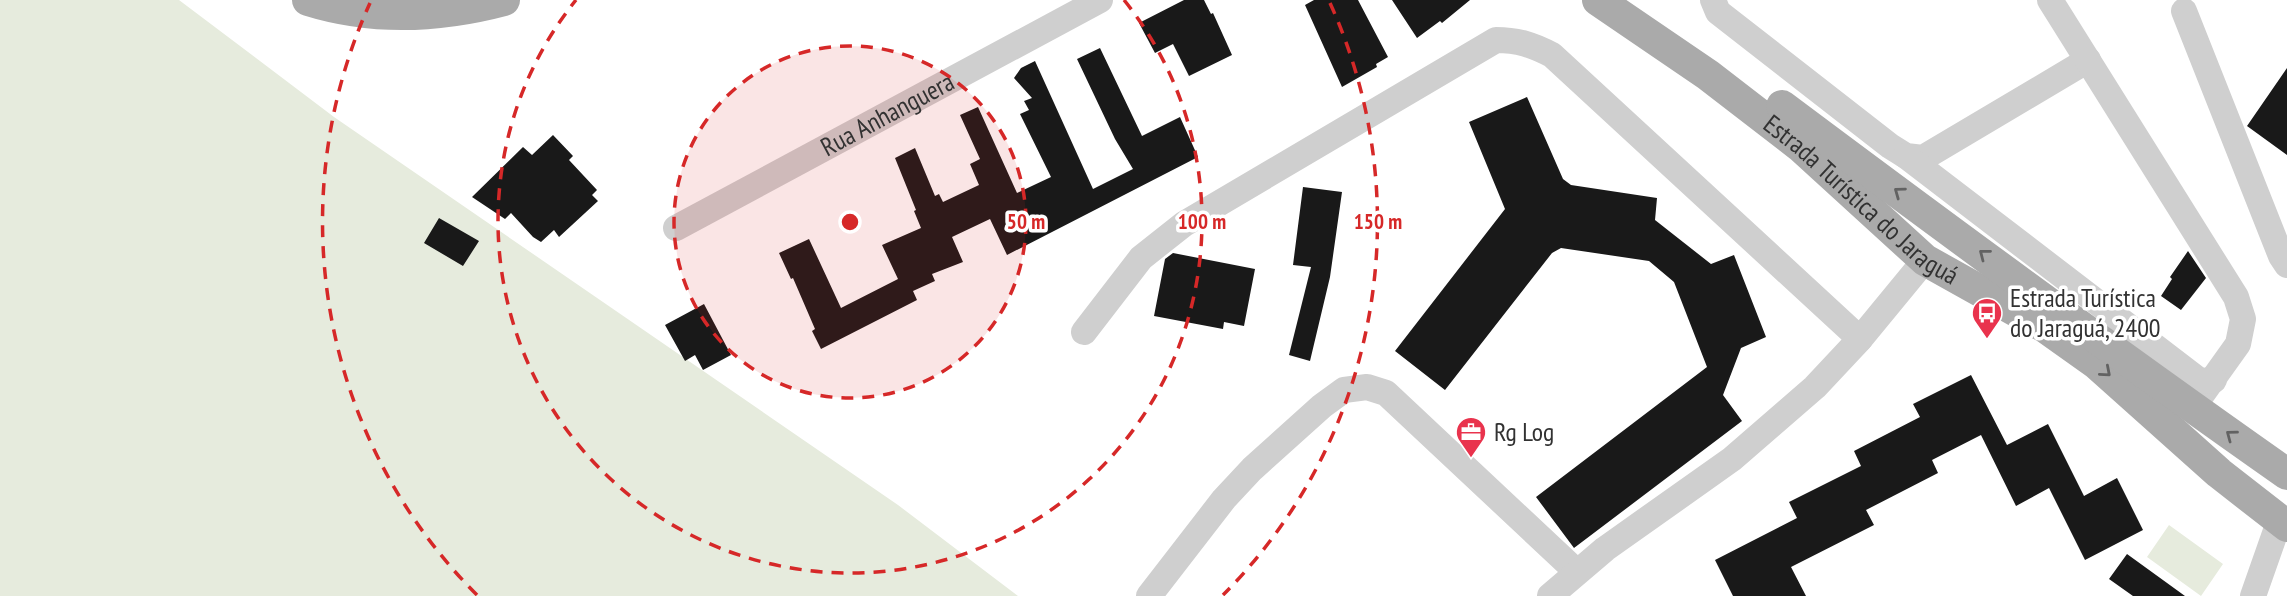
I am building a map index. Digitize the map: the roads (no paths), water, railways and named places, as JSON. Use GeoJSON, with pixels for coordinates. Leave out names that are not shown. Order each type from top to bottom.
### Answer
{"type":"FeatureCollection","features":[{"type":"Feature","properties":{"kind":"main road"},"geometry":{"type":"LineString","coordinates":[[308,0],[366,13],[378,7],[427,14],[504,0]]}},
{"type":"Feature","properties":{"kind":"main road","name":"Estrada Turística do Jaraguá"},"geometry":{"type":"LineString","coordinates":[[1598,0],[1708,75],[1800,146],[1925,260],[2035,321],[2097,364],[2219,473],[2283,524]]}},
{"type":"Feature","properties":{"kind":"main road","name":"Estrada Turística do Jaraguá"},"geometry":{"type":"LineString","coordinates":[[1636,0],[1955,232],[2024,287],[2286,473]]}},
{"type":"Feature","properties":{"kind":"main road"},"geometry":{"type":"LineString","coordinates":[[1925,260],[1942,240],[1955,232]]}},
{"type":"Feature","properties":{"kind":"main road"},"geometry":{"type":"LineString","coordinates":[[2283,524],[2286,473]]}},
{"type":"Feature","properties":{"kind":"street","name":"Rua Anhanguera"},"geometry":{"type":"LineString","coordinates":[[676,228],[1100,0]]}},
{"type":"Feature","properties":{"kind":"street"},"geometry":{"type":"LineString","coordinates":[[1713,0],[1718,12],[1889,146],[1906,156],[2200,381],[2214,380]]}},
{"type":"Feature","properties":{"kind":"street"},"geometry":{"type":"LineString","coordinates":[[2050,0],[2236,297],[2243,319],[2238,344],[2193,407]]}},
{"type":"Feature","properties":{"kind":"street"},"geometry":{"type":"LineString","coordinates":[[2184,11],[2281,256],[2287,265]]}},
{"type":"Feature","properties":{"kind":"street"},"geometry":{"type":"LineString","coordinates":[[1084,332],[1141,258],[1184,224],[1496,40],[1515,40],[1531,44],[1552,55],[1860,339]]}},
{"type":"Feature","properties":{"kind":"street"},"geometry":{"type":"LineString","coordinates":[[1906,156],[1923,158],[2088,60]]}},
{"type":"Feature","properties":{"kind":"street"},"geometry":{"type":"LineString","coordinates":[[1550,596],[1605,549],[1731,459],[1815,387],[1860,339],[1925,260]]}},
{"type":"Feature","properties":{"kind":"street"},"geometry":{"type":"LineString","coordinates":[[1149,596],[1224,499],[1252,469],[1322,406],[1344,390],[1367,387],[1386,393],[1577,572]]}},
{"type":"Feature","properties":{"kind":"street"},"geometry":{"type":"LineString","coordinates":[[2253,596],[2283,524]]}},
{"type":"Feature","properties":{"kind":"place","name":"Estrada Turística do Jaraguá, 2400"},"geometry":{"type":"Point","coordinates":[1987,340]}},
{"type":"Feature","properties":{"kind":"place","name":"Rg Log"},"geometry":{"type":"Point","coordinates":[1471,459]}}]}
